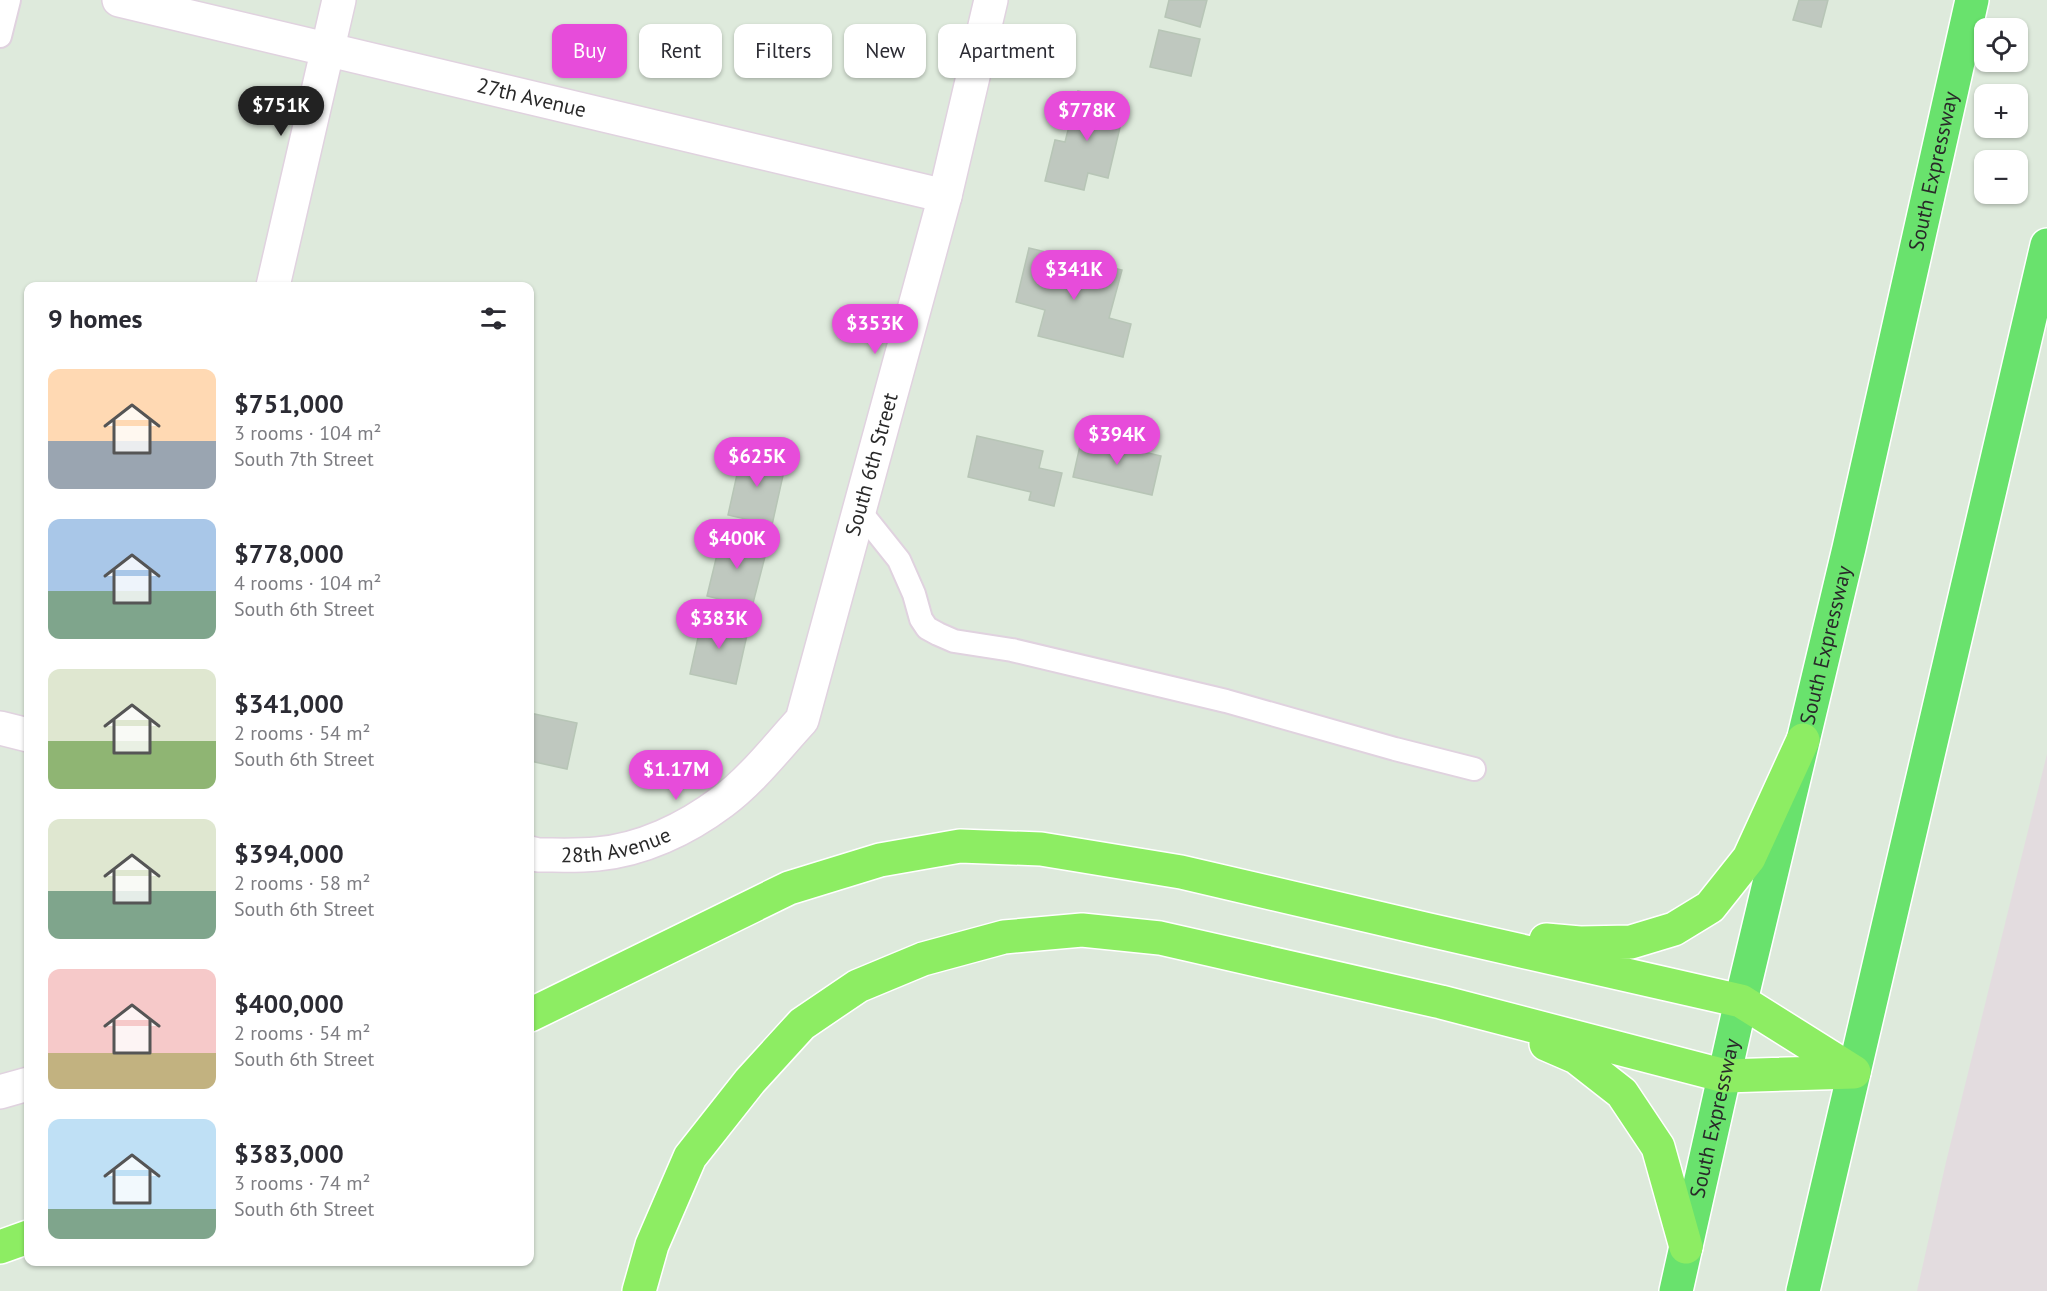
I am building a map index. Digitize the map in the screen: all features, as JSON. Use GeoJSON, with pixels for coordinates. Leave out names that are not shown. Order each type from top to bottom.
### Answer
{"type":"FeatureCollection","features":[{"type":"Feature","properties":{"kind":"highway"},"geometry":{"type":"LineString","coordinates":[[1425,929],[1580,943],[1631,942],[1674,929],[1710,907],[1749,858],[1803,740]]}},
{"type":"Feature","properties":{"kind":"highway"},"geometry":{"type":"LineString","coordinates":[[534,1013],[789,888],[880,860],[960,846],[1041,849],[1181,872],[1742,1000],[1854,1072]]}},
{"type":"Feature","properties":{"kind":"highway"},"geometry":{"type":"LineString","coordinates":[[639,1291],[652,1245],[690,1157],[750,1081],[802,1024],[858,986],[923,959],[1004,937],[1082,930],[1160,938],[1441,1002],[1725,1076],[1854,1072]]}},
{"type":"Feature","properties":{"kind":"highway"},"geometry":{"type":"LineString","coordinates":[[1441,1002],[1576,1057],[1622,1093],[1658,1147],[1686,1247]]}},
{"type":"Feature","properties":{"kind":"highway"},"geometry":{"type":"LineString","coordinates":[[0,1247],[24,1238]]}},
{"type":"Feature","properties":{"kind":"main road","name":"South Expressway"},"geometry":{"type":"LineString","coordinates":[[1676,1291],[1849,548],[1972,0]]}},
{"type":"Feature","properties":{"kind":"main road"},"geometry":{"type":"LineString","coordinates":[[1803,1291],[2047,245]]}},
{"type":"Feature","properties":{"kind":"street","name":"27th Avenue"},"geometry":{"type":"LineString","coordinates":[[119,0],[945,196]]}},
{"type":"Feature","properties":{"kind":"street"},"geometry":{"type":"LineString","coordinates":[[274,282],[339,0]]}},
{"type":"Feature","properties":{"kind":"street","name":"South 6th Street"},"geometry":{"type":"LineString","coordinates":[[802,720],[945,196],[991,0]]}},
{"type":"Feature","properties":{"kind":"street","name":"28th Avenue"},"geometry":{"type":"LineString","coordinates":[[534,854],[598,854],[651,843],[689,824],[723,801],[753,773],[802,720]]}},
{"type":"Feature","properties":{"kind":"street"},"geometry":{"type":"LineString","coordinates":[[0,728],[24,734]]}},
{"type":"Feature","properties":{"kind":"street"},"geometry":{"type":"LineString","coordinates":[[0,1092],[24,1085]]}},
{"type":"Feature","properties":{"kind":"lane"},"geometry":{"type":"LineString","coordinates":[[0,36],[9,0]]}},
{"type":"Feature","properties":{"kind":"lane"},"geometry":{"type":"LineString","coordinates":[[859,510],[899,560],[914,594],[921,619],[927,628],[954,641],[1034,655],[1226,701],[1474,769]]}},
{"type":"Feature","properties":{"kind":"shaded area"},"geometry":{"type":"Polygon","coordinates":[[[2047,754],[2047,1291],[1917,1291],[1946,1162],[2047,754]]]}},
{"type":"Feature","properties":{"kind":"building"},"geometry":{"type":"Polygon","coordinates":[[[1169,0],[1207,0],[1200,27],[1165,17],[1169,0]]]}},
{"type":"Feature","properties":{"kind":"building"},"geometry":{"type":"Polygon","coordinates":[[[1799,0],[1828,0],[1821,27],[1793,20],[1799,0]]]}},
{"type":"Feature","properties":{"kind":"building"},"geometry":{"type":"Polygon","coordinates":[[[1159,30],[1200,39],[1191,76],[1150,67],[1159,30]]]}},
{"type":"Feature","properties":{"kind":"building"},"geometry":{"type":"Polygon","coordinates":[[[1078,91],[1126,102],[1108,178],[1088,173],[1084,190],[1045,181],[1055,140],[1065,142],[1078,91]]]}},
{"type":"Feature","properties":{"kind":"building"},"geometry":{"type":"Polygon","coordinates":[[[1029,248],[1122,270],[1109,318],[1131,324],[1123,357],[1038,336],[1045,310],[1016,302],[1029,248]]]}},
{"type":"Feature","properties":{"kind":"building"},"geometry":{"type":"Polygon","coordinates":[[[977,436],[1043,451],[1039,468],[1062,473],[1054,506],[1029,500],[1031,492],[968,477],[977,436]]]}},
{"type":"Feature","properties":{"kind":"building"},"geometry":{"type":"Polygon","coordinates":[[[1082,437],[1161,456],[1152,495],[1073,477],[1082,437]]]}},
{"type":"Feature","properties":{"kind":"building"},"geometry":{"type":"Polygon","coordinates":[[[742,452],[786,462],[772,525],[728,515],[742,452]]]}},
{"type":"Feature","properties":{"kind":"building"},"geometry":{"type":"Polygon","coordinates":[[[722,534],[768,545],[752,607],[707,596],[722,534]]]}},
{"type":"Feature","properties":{"kind":"building"},"geometry":{"type":"Polygon","coordinates":[[[703,615],[749,626],[736,684],[690,674],[703,615]]]}},
{"type":"Feature","properties":{"kind":"building"},"geometry":{"type":"Polygon","coordinates":[[[534,714],[577,723],[567,769],[534,762],[534,714]]]}}]}
